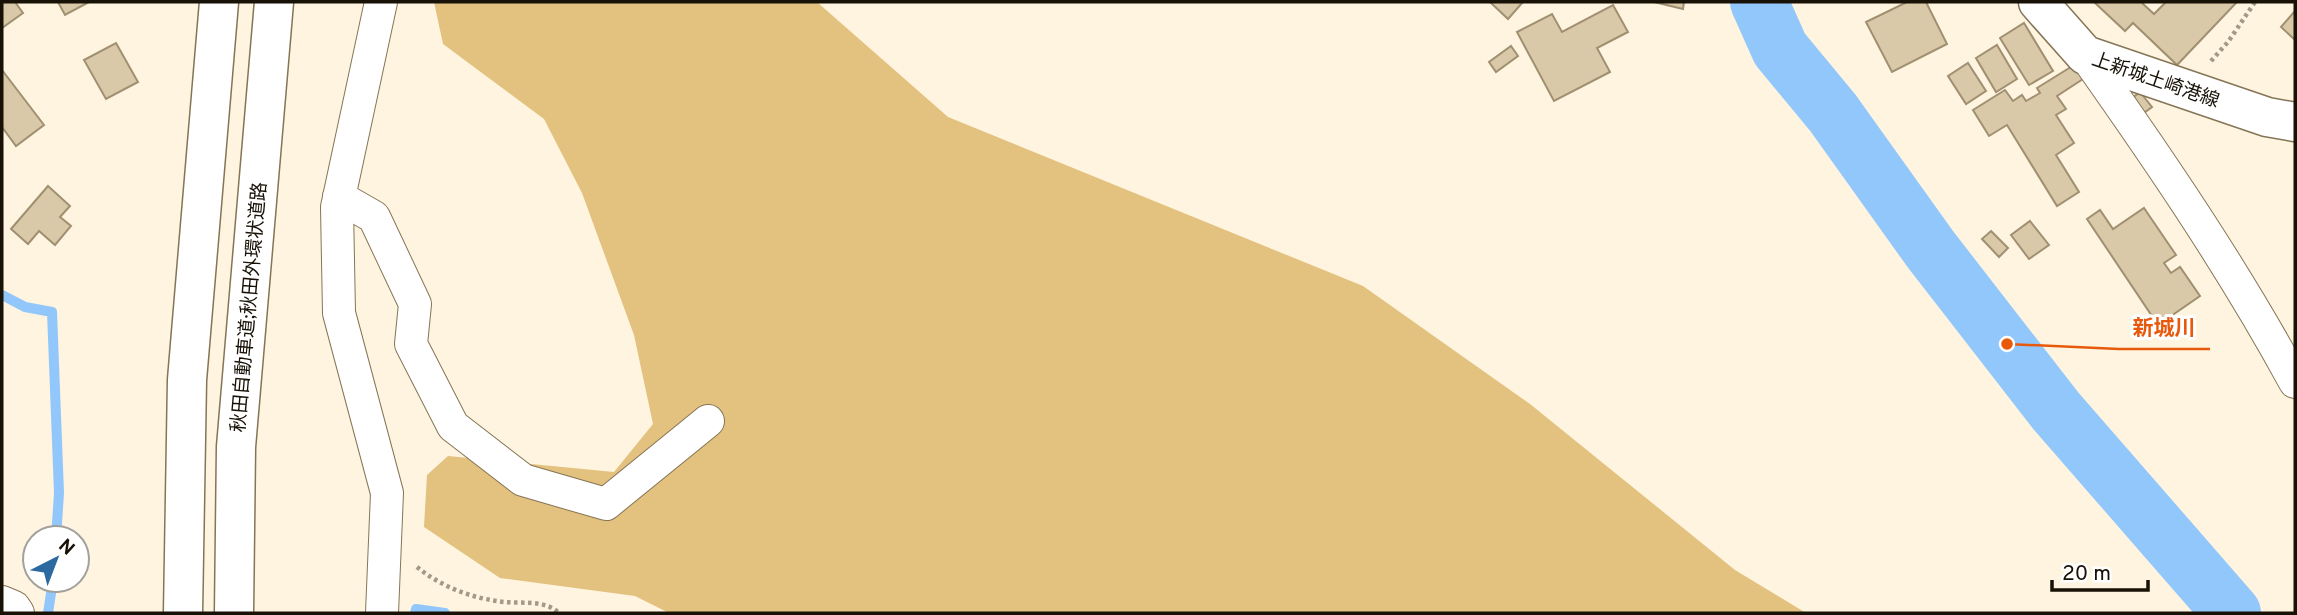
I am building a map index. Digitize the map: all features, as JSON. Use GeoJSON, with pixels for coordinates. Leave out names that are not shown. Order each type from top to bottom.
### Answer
{"type":"FeatureCollection","features":[{"type":"Feature","properties":{"kind":"main road"},"geometry":{"type":"LineString","coordinates":[[183,613],[187,380],[219,2]]}},
{"type":"Feature","properties":{"kind":"main road","name":"秋田自動車道;秋田外環状道路"},"geometry":{"type":"LineString","coordinates":[[234,613],[236,447],[274,2]]}},
{"type":"Feature","properties":{"kind":"main road","name":"上新城土崎港線"},"geometry":{"type":"LineString","coordinates":[[2038,2],[2085,55],[2267,117],[2295,122]]}},
{"type":"Feature","properties":{"kind":"street"},"geometry":{"type":"LineString","coordinates":[[381,2],[340,197],[339,313],[387,493],[382,613]]}},
{"type":"Feature","properties":{"kind":"street"},"geometry":{"type":"LineString","coordinates":[[2085,55],[2169,174],[2258,313],[2295,382]]}},
{"type":"Feature","properties":{"kind":"street"},"geometry":{"type":"LineString","coordinates":[[340,197],[374,217],[415,304],[411,344],[453,426],[523,480],[606,504],[708,421]]}},
{"type":"Feature","properties":{"kind":"street"},"geometry":{"type":"LineString","coordinates":[[2,601],[14,607],[18,613]]}},
{"type":"Feature","properties":{"kind":"path"},"geometry":{"type":"LineString","coordinates":[[2185,90],[2228,42],[2255,2]]}},
{"type":"Feature","properties":{"kind":"path"},"geometry":{"type":"LineString","coordinates":[[407,559],[427,575],[457,590],[497,601],[551,605],[559,613]]}},
{"type":"Feature","properties":{"kind":"shaded area"},"geometry":{"type":"Polygon","coordinates":[[[434,2],[817,2],[948,117],[1363,286],[1530,404],[1735,570],[1806,613],[669,613],[635,596],[500,578],[424,527],[427,475],[448,456],[614,472],[653,424],[634,335],[582,193],[544,119],[443,44],[434,2]]]}},
{"type":"Feature","properties":{"kind":"building"},"geometry":{"type":"Polygon","coordinates":[[[2,2],[15,2],[23,13],[2,28],[2,2]]]}},
{"type":"Feature","properties":{"kind":"building"},"geometry":{"type":"Polygon","coordinates":[[[58,2],[89,2],[65,15],[58,2]]]}},
{"type":"Feature","properties":{"kind":"building"},"geometry":{"type":"Polygon","coordinates":[[[1490,2],[1523,2],[1508,19],[1490,2]]]}},
{"type":"Feature","properties":{"kind":"building"},"geometry":{"type":"Polygon","coordinates":[[[1654,2],[1684,2],[1683,9],[1654,2]]]}},
{"type":"Feature","properties":{"kind":"building"},"geometry":{"type":"Polygon","coordinates":[[[1907,2],[1926,2],[1947,44],[1892,72],[1866,22],[1907,2]]]}},
{"type":"Feature","properties":{"kind":"building"},"geometry":{"type":"Polygon","coordinates":[[[2094,2],[2141,2],[2154,14],[2166,2],[2237,2],[2177,65],[2133,23],[2125,31],[2094,2]]]}},
{"type":"Feature","properties":{"kind":"building"},"geometry":{"type":"Polygon","coordinates":[[[1613,5],[1628,32],[1597,48],[1610,72],[1554,101],[1517,32],[1552,14],[1562,32],[1613,5]]]}},
{"type":"Feature","properties":{"kind":"building"},"geometry":{"type":"Polygon","coordinates":[[[2295,11],[2295,40],[2281,27],[2295,11]]]}},
{"type":"Feature","properties":{"kind":"building"},"geometry":{"type":"Polygon","coordinates":[[[2024,23],[2053,71],[2029,85],[2000,38],[2024,23]]]}},
{"type":"Feature","properties":{"kind":"building"},"geometry":{"type":"Polygon","coordinates":[[[116,43],[138,82],[106,99],[84,60],[116,43]]]}},
{"type":"Feature","properties":{"kind":"building"},"geometry":{"type":"Polygon","coordinates":[[[1997,45],[2017,79],[1996,92],[1976,58],[1997,45]]]}},
{"type":"Feature","properties":{"kind":"building"},"geometry":{"type":"Polygon","coordinates":[[[1511,46],[1518,56],[1496,72],[1489,62],[1511,46]]]}},
{"type":"Feature","properties":{"kind":"building"},"geometry":{"type":"Polygon","coordinates":[[[1968,63],[1986,91],[1966,104],[1948,76],[1968,63]]]}},
{"type":"Feature","properties":{"kind":"building"},"geometry":{"type":"Polygon","coordinates":[[[2074,65],[2083,79],[2057,96],[2066,109],[2056,115],[2074,143],[2056,155],[2079,192],[2057,206],[2007,125],[1989,136],[1973,110],[2005,90],[2013,101],[2022,95],[2026,101],[2040,93],[2037,88],[2074,65]]]}},
{"type":"Feature","properties":{"kind":"building"},"geometry":{"type":"Polygon","coordinates":[[[2,70],[44,125],[16,146],[2,127],[2,70]]]}},
{"type":"Feature","properties":{"kind":"building"},"geometry":{"type":"Polygon","coordinates":[[[2140,92],[2152,107],[2137,118],[2126,103],[2140,92]]]}},
{"type":"Feature","properties":{"kind":"building"},"geometry":{"type":"Polygon","coordinates":[[[48,186],[70,206],[60,217],[71,226],[55,245],[39,231],[28,244],[11,229],[48,186]]]}},
{"type":"Feature","properties":{"kind":"building"},"geometry":{"type":"Polygon","coordinates":[[[2144,208],[2176,255],[2164,263],[2171,273],[2180,267],[2200,296],[2158,325],[2087,219],[2100,210],[2113,229],[2144,208]]]}},
{"type":"Feature","properties":{"kind":"building"},"geometry":{"type":"Polygon","coordinates":[[[2030,221],[2049,245],[2029,259],[2011,235],[2030,221]]]}},
{"type":"Feature","properties":{"kind":"building"},"geometry":{"type":"Polygon","coordinates":[[[1991,231],[2008,248],[1999,257],[1982,239],[1991,231]]]}},
{"type":"Feature","properties":{"kind":"waterway"},"geometry":{"type":"LineString","coordinates":[[1759,2],[1780,49],[1833,113],[1931,250],[2056,411],[2232,613]]}},
{"type":"Feature","properties":{"kind":"waterway"},"geometry":{"type":"LineString","coordinates":[[2,295],[25,307],[52,312],[59,493],[57,524]]}},
{"type":"Feature","properties":{"kind":"waterway"},"geometry":{"type":"LineString","coordinates":[[48,613],[51,594]]}},
{"type":"Feature","properties":{"kind":"waterway"},"geometry":{"type":"LineString","coordinates":[[415,613],[416,609],[445,613]]}},
{"type":"Feature","properties":{"kind":"place","name":"新城川"},"geometry":{"type":"Point","coordinates":[2007,344]}}]}
